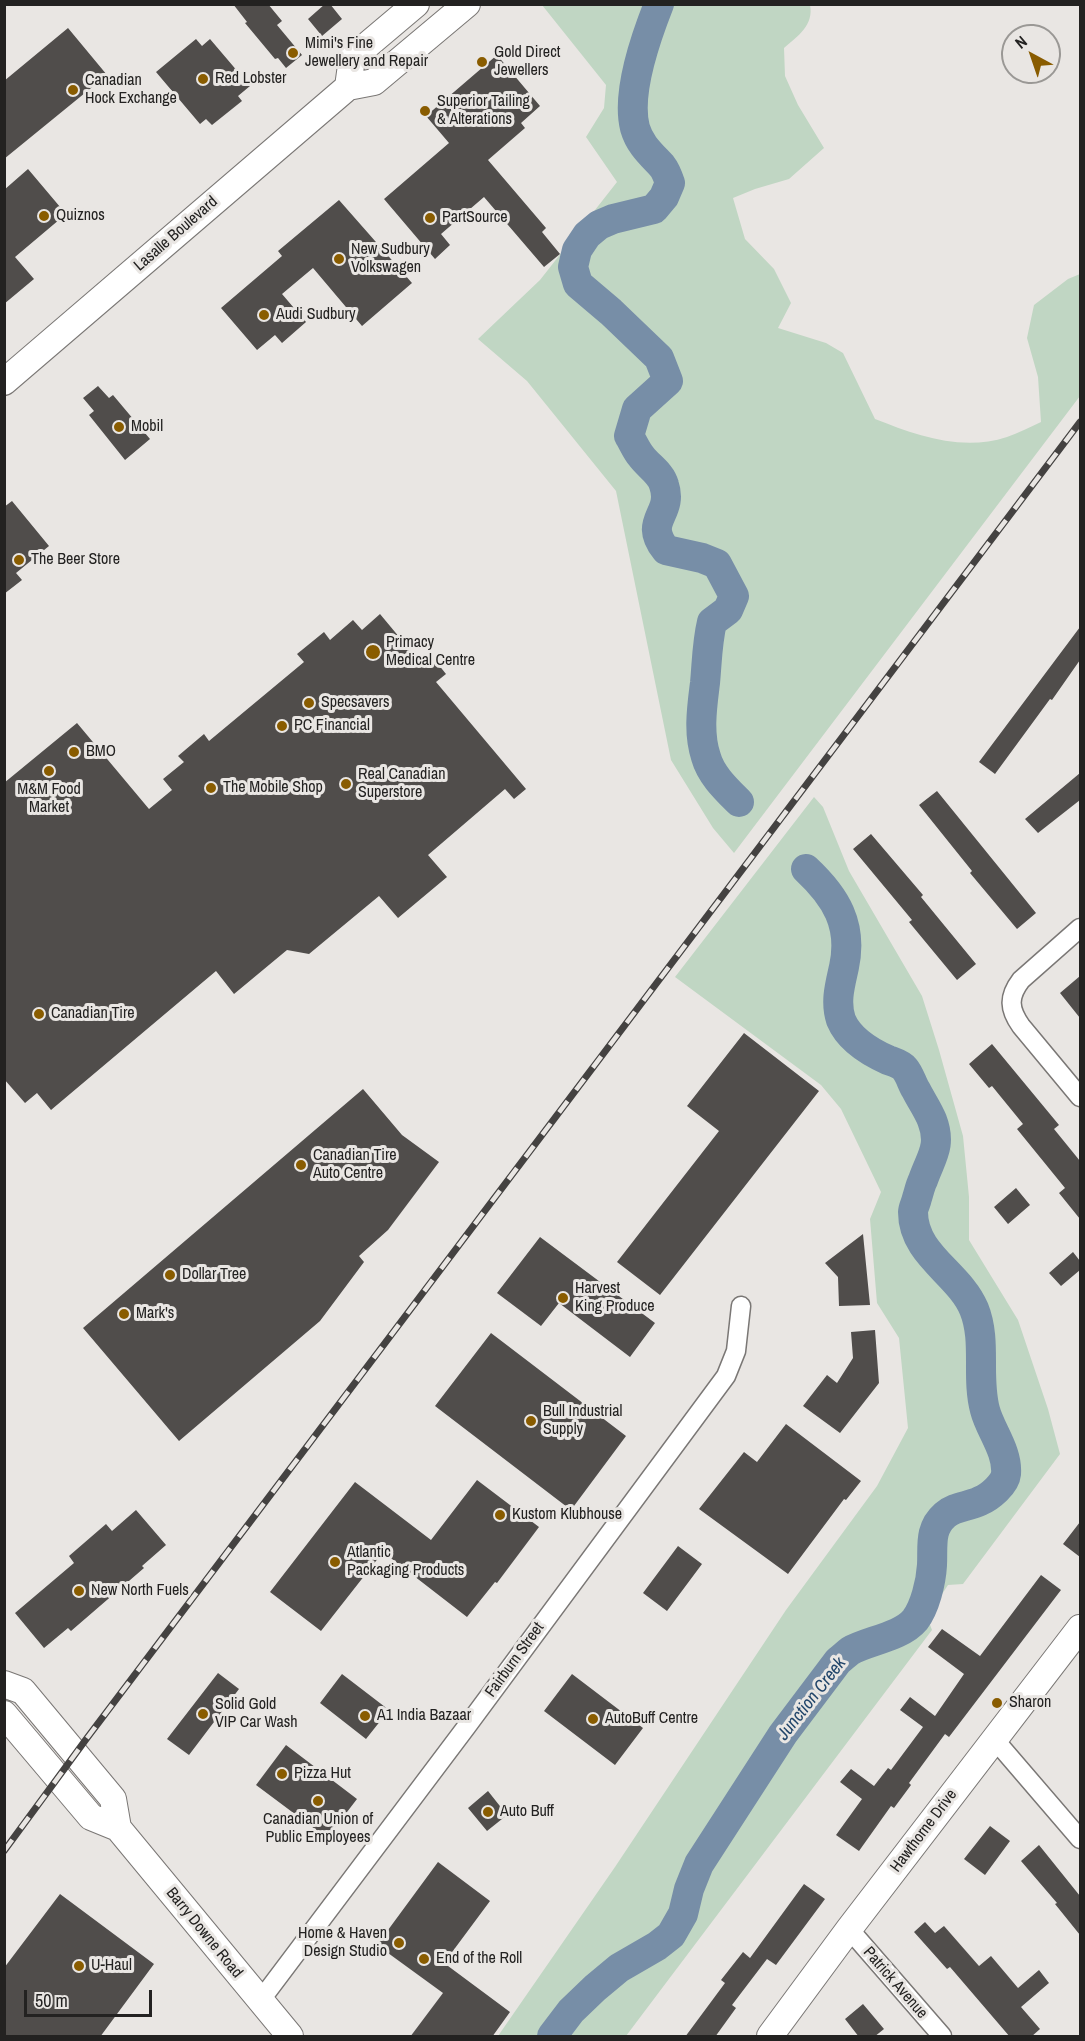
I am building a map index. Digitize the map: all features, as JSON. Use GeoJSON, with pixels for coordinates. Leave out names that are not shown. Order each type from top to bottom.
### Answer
{"type":"FeatureCollection","features":[{"type":"Feature","properties":{"kind":"main road"},"geometry":{"type":"LineString","coordinates":[[348,87],[352,58],[416,4]]}},
{"type":"Feature","properties":{"kind":"main road","name":"Lasalle Boulevard"},"geometry":{"type":"LineString","coordinates":[[4,382],[348,87],[374,82],[456,8]]}},
{"type":"Feature","properties":{"kind":"main road","name":"Hawthorne Drive"},"geometry":{"type":"LineString","coordinates":[[770,2037],[849,1929],[1080,1628]]}},
{"type":"Feature","properties":{"kind":"main road","name":"Barry Downe Road"},"geometry":{"type":"LineString","coordinates":[[4,1684],[23,1690],[113,1799],[118,1828]]}},
{"type":"Feature","properties":{"kind":"main road","name":"Barry Downe Road"},"geometry":{"type":"LineString","coordinates":[[4,1714],[90,1817],[118,1828],[290,2037]]}},
{"type":"Feature","properties":{"kind":"street"},"geometry":{"type":"LineString","coordinates":[[1080,928],[1021,980],[1013,990],[1010,1004],[1014,1016],[1080,1097]]}},
{"type":"Feature","properties":{"kind":"street","name":"Fairburn Street"},"geometry":{"type":"LineString","coordinates":[[260,2001],[726,1376],[736,1351],[741,1306]]}},
{"type":"Feature","properties":{"kind":"street"},"geometry":{"type":"LineString","coordinates":[[995,1740],[1080,1839]]}},
{"type":"Feature","properties":{"kind":"street","name":"Patrick Avenue"},"geometry":{"type":"LineString","coordinates":[[849,1929],[942,2037]]}},
{"type":"Feature","properties":{"kind":"green space"},"geometry":{"type":"Polygon","coordinates":[[[542,5],[810,5],[811,12],[807,24],[784,48],[785,76],[798,105],[824,148],[789,179],[733,198],[745,239],[774,269],[791,303],[778,328],[826,343],[843,353],[875,419],[939,440],[973,443],[1007,437],[1041,422],[1038,377],[1027,338],[1034,305],[1068,279],[1080,274],[1080,396],[734,853],[713,828],[671,760],[616,491],[527,381],[478,339],[540,280],[617,182],[586,137],[604,108],[606,85],[542,5]]]}},
{"type":"Feature","properties":{"kind":"green space"},"geometry":{"type":"Polygon","coordinates":[[[814,797],[823,807],[849,871],[922,996],[963,1136],[969,1197],[969,1240],[1018,1320],[1048,1409],[1060,1454],[963,1584],[948,1585],[927,1617],[932,1630],[626,2036],[498,2036],[615,1867],[786,1610],[877,1486],[908,1428],[899,1338],[877,1303],[870,1219],[881,1192],[841,1109],[821,1085],[675,977],[814,797]]]}},
{"type":"Feature","properties":{"kind":"building"},"geometry":{"type":"Polygon","coordinates":[[[233,4],[268,4],[282,21],[277,25],[302,55],[286,68],[278,58],[275,59],[245,23],[247,22],[233,4]]]}},
{"type":"Feature","properties":{"kind":"building"},"geometry":{"type":"Polygon","coordinates":[[[325,4],[330,4],[342,19],[322,36],[308,19],[325,4]]]}},
{"type":"Feature","properties":{"kind":"building"},"geometry":{"type":"Polygon","coordinates":[[[68,28],[107,75],[4,159],[4,81],[68,28]]]}},
{"type":"Feature","properties":{"kind":"building","name":"Red Lobster"},"geometry":{"type":"Polygon","coordinates":[[[196,39],[202,46],[210,39],[250,86],[238,96],[242,101],[212,125],[206,119],[200,124],[156,72],[196,39]]]}},
{"type":"Feature","properties":{"kind":"building"},"geometry":{"type":"Polygon","coordinates":[[[497,55],[540,106],[521,123],[525,128],[488,160],[546,228],[542,232],[560,254],[544,267],[484,197],[441,234],[450,245],[435,259],[384,199],[449,143],[426,116],[497,55]]]}},
{"type":"Feature","properties":{"kind":"building"},"geometry":{"type":"Polygon","coordinates":[[[28,169],[66,214],[15,257],[34,279],[4,304],[4,190],[28,169]]]}},
{"type":"Feature","properties":{"kind":"building","name":"New Sudbury Volkswagen"},"geometry":{"type":"Polygon","coordinates":[[[339,200],[412,283],[362,326],[313,268],[282,294],[306,322],[282,343],[275,335],[257,350],[221,308],[282,256],[278,251],[339,200]]]}},
{"type":"Feature","properties":{"kind":"building","name":"Mobil"},"geometry":{"type":"Polygon","coordinates":[[[98,386],[109,398],[113,395],[150,439],[125,460],[89,415],[94,411],[83,398],[98,386]]]}},
{"type":"Feature","properties":{"kind":"building","name":"The Beer Store"},"geometry":{"type":"Polygon","coordinates":[[[12,501],[49,546],[16,573],[22,580],[4,594],[4,507],[12,501]]]}},
{"type":"Feature","properties":{"kind":"building"},"geometry":{"type":"Polygon","coordinates":[[[380,614],[420,662],[430,654],[446,674],[436,682],[526,789],[514,799],[505,789],[428,855],[447,877],[398,918],[379,896],[309,954],[287,950],[234,994],[216,971],[51,1110],[37,1093],[25,1103],[4,1079],[4,783],[77,723],[149,809],[172,790],[163,779],[184,762],[178,756],[204,734],[209,741],[304,662],[297,654],[324,632],[330,640],[353,620],[362,630],[380,614]]]}},
{"type":"Feature","properties":{"kind":"building"},"geometry":{"type":"Polygon","coordinates":[[[1080,627],[1080,660],[995,774],[979,762],[1080,627]]]}},
{"type":"Feature","properties":{"kind":"building"},"geometry":{"type":"Polygon","coordinates":[[[1080,773],[1080,800],[1038,833],[1025,819],[1080,773]]]}},
{"type":"Feature","properties":{"kind":"building"},"geometry":{"type":"Polygon","coordinates":[[[937,791],[1036,913],[1017,929],[970,873],[972,871],[919,805],[937,791]]]}},
{"type":"Feature","properties":{"kind":"building"},"geometry":{"type":"Polygon","coordinates":[[[871,834],[923,895],[921,897],[976,964],[957,980],[909,922],[912,920],[853,849],[871,834]]]}},
{"type":"Feature","properties":{"kind":"building"},"geometry":{"type":"Polygon","coordinates":[[[1080,976],[1080,1018],[1060,993],[1080,976]]]}},
{"type":"Feature","properties":{"kind":"building"},"geometry":{"type":"Polygon","coordinates":[[[744,1033],[819,1091],[660,1295],[617,1262],[719,1131],[687,1106],[744,1033]]]}},
{"type":"Feature","properties":{"kind":"building"},"geometry":{"type":"Polygon","coordinates":[[[992,1044],[1059,1125],[1054,1129],[1080,1161],[1080,1219],[1059,1193],[1065,1188],[1017,1129],[1023,1124],[992,1086],[989,1088],[969,1064],[992,1044]]]}},
{"type":"Feature","properties":{"kind":"building"},"geometry":{"type":"Polygon","coordinates":[[[363,1089],[402,1135],[439,1162],[388,1230],[359,1256],[364,1262],[320,1321],[179,1441],[83,1328],[363,1089]]]}},
{"type":"Feature","properties":{"kind":"building"},"geometry":{"type":"Polygon","coordinates":[[[1016,1188],[1030,1205],[1008,1224],[994,1207],[1016,1188]]]}},
{"type":"Feature","properties":{"kind":"building"},"geometry":{"type":"Polygon","coordinates":[[[863,1234],[870,1305],[839,1306],[838,1277],[825,1263],[863,1234]]]}},
{"type":"Feature","properties":{"kind":"building","name":"Harvest King Produce"},"geometry":{"type":"Polygon","coordinates":[[[540,1237],[655,1323],[630,1357],[559,1303],[541,1326],[497,1293],[540,1237]]]}},
{"type":"Feature","properties":{"kind":"building"},"geometry":{"type":"Polygon","coordinates":[[[1073,1252],[1080,1261],[1080,1270],[1061,1286],[1049,1273],[1073,1252]]]}},
{"type":"Feature","properties":{"kind":"building"},"geometry":{"type":"Polygon","coordinates":[[[875,1330],[879,1383],[840,1433],[803,1406],[827,1375],[837,1383],[853,1358],[851,1332],[875,1330]]]}},
{"type":"Feature","properties":{"kind":"building","name":"Bull Industrial Supply"},"geometry":{"type":"Polygon","coordinates":[[[491,1333],[626,1436],[571,1510],[435,1406],[491,1333]]]}},
{"type":"Feature","properties":{"kind":"building"},"geometry":{"type":"Polygon","coordinates":[[[786,1424],[861,1481],[846,1500],[844,1499],[788,1574],[699,1509],[744,1452],[757,1462],[786,1424]]]}},
{"type":"Feature","properties":{"kind":"building","name":"Atlantic Packaging Products"},"geometry":{"type":"Polygon","coordinates":[[[477,1480],[539,1527],[497,1583],[495,1582],[467,1617],[383,1552],[321,1631],[270,1592],[355,1482],[431,1540],[477,1480]]]}},
{"type":"Feature","properties":{"kind":"building","name":"New North Fuels"},"geometry":{"type":"Polygon","coordinates":[[[136,1510],[166,1545],[142,1566],[144,1568],[71,1631],[68,1628],[44,1648],[15,1613],[74,1563],[69,1556],[106,1524],[112,1531],[136,1510]]]}},
{"type":"Feature","properties":{"kind":"building"},"geometry":{"type":"Polygon","coordinates":[[[1080,1522],[1080,1557],[1063,1544],[1080,1522]]]}},
{"type":"Feature","properties":{"kind":"building"},"geometry":{"type":"Polygon","coordinates":[[[678,1546],[702,1564],[667,1611],[643,1593],[678,1546]]]}},
{"type":"Feature","properties":{"kind":"building"},"geometry":{"type":"Polygon","coordinates":[[[1041,1575],[1061,1590],[949,1737],[945,1734],[909,1783],[911,1785],[894,1808],[891,1806],[859,1851],[836,1835],[862,1799],[840,1782],[851,1769],[874,1786],[888,1768],[891,1770],[923,1727],[900,1710],[910,1697],[935,1716],[964,1674],[928,1647],[942,1629],[980,1656],[1041,1575]]]}},
{"type":"Feature","properties":{"kind":"building","name":"Solid Gold VIP Car Wash"},"geometry":{"type":"Polygon","coordinates":[[[218,1673],[239,1689],[189,1755],[167,1739],[218,1673]]]}},
{"type":"Feature","properties":{"kind":"building"},"geometry":{"type":"Polygon","coordinates":[[[342,1674],[389,1710],[366,1739],[320,1703],[342,1674]]]}},
{"type":"Feature","properties":{"kind":"building","name":"AutoBuff Centre"},"geometry":{"type":"Polygon","coordinates":[[[572,1674],[643,1728],[615,1765],[544,1711],[572,1674]]]}},
{"type":"Feature","properties":{"kind":"building"},"geometry":{"type":"Polygon","coordinates":[[[286,1745],[357,1799],[327,1838],[256,1785],[286,1745]]]}},
{"type":"Feature","properties":{"kind":"building","name":"Auto Buff"},"geometry":{"type":"Polygon","coordinates":[[[488,1791],[507,1815],[487,1831],[468,1808],[488,1791]]]}},
{"type":"Feature","properties":{"kind":"building"},"geometry":{"type":"Polygon","coordinates":[[[990,1826],[1010,1841],[985,1875],[964,1859],[990,1826]]]}},
{"type":"Feature","properties":{"kind":"building"},"geometry":{"type":"Polygon","coordinates":[[[1039,1845],[1080,1896],[1080,1935],[1055,1904],[1057,1903],[1021,1861],[1039,1845]]]}},
{"type":"Feature","properties":{"kind":"building"},"geometry":{"type":"Polygon","coordinates":[[[438,1862],[490,1901],[444,1963],[510,2012],[492,2037],[410,2037],[443,1993],[377,1945],[438,1862]]]}},
{"type":"Feature","properties":{"kind":"building"},"geometry":{"type":"Polygon","coordinates":[[[804,1884],[825,1899],[776,1965],[767,1959],[732,2005],[736,2008],[715,2037],[685,2037],[725,1983],[721,1980],[743,1952],[750,1958],[804,1884]]]}},
{"type":"Feature","properties":{"kind":"building","name":"U-Haul"},"geometry":{"type":"Polygon","coordinates":[[[60,1894],[154,1964],[100,2037],[4,2037],[4,1968],[60,1894]]]}},
{"type":"Feature","properties":{"kind":"building"},"geometry":{"type":"Polygon","coordinates":[[[925,1922],[935,1933],[944,1926],[979,1966],[991,1956],[1018,1988],[1039,1970],[1049,1983],[1021,2007],[1040,2029],[1031,2037],[1010,2037],[950,1967],[947,1969],[914,1932],[925,1922]]]}},
{"type":"Feature","properties":{"kind":"building"},"geometry":{"type":"Polygon","coordinates":[[[863,2004],[884,2029],[874,2037],[859,2037],[845,2019],[863,2004]]]}},
{"type":"Feature","properties":{"kind":"waterway","name":"Junction Creek"},"geometry":{"type":"LineString","coordinates":[[659,4],[639,65],[633,98],[633,114],[635,128],[640,139],[663,168],[670,183],[664,197],[654,209],[613,219],[599,225],[587,235],[577,250],[573,267],[578,284],[659,358],[668,381],[637,409],[629,436],[639,454],[660,477],[664,485],[665,504],[657,524],[659,540],[666,550],[702,558],[717,564],[734,596],[728,610],[712,622],[701,729],[711,770],[739,802]]}},
{"type":"Feature","properties":{"kind":"waterway","name":"Junction Creek"},"geometry":{"type":"LineString","coordinates":[[552,2036],[571,2011],[595,1988],[619,1968],[671,1935],[683,1914],[689,1889],[699,1864],[783,1734],[838,1661],[857,1647],[893,1635],[915,1620],[925,1601],[929,1586],[936,1526],[949,1512],[988,1496],[1000,1486],[1006,1474],[1002,1449],[987,1418],[982,1397],[980,1334],[974,1309],[967,1296],[928,1252],[915,1227],[913,1209],[936,1144],[935,1129],[929,1112],[905,1069],[861,1044],[849,1033],[841,1020],[838,1000],[846,952],[844,925],[834,901],[806,869]]}},
{"type":"Feature","properties":{"kind":"railway"},"geometry":{"type":"LineString","coordinates":[[4,1851],[1080,422]]}},
{"type":"Feature","properties":{"kind":"place","name":"Mimi's Fine Jewellery and Repair"},"geometry":{"type":"Point","coordinates":[293,53]}},
{"type":"Feature","properties":{"kind":"place","name":"Gold Direct Jewellers"},"geometry":{"type":"Point","coordinates":[482,62]}},
{"type":"Feature","properties":{"kind":"place","name":"Red Lobster"},"geometry":{"type":"Point","coordinates":[203,79]}},
{"type":"Feature","properties":{"kind":"place","name":"Canadian Hock Exchange"},"geometry":{"type":"Point","coordinates":[73,90]}},
{"type":"Feature","properties":{"kind":"place","name":"Superior Tailing & Alterations"},"geometry":{"type":"Point","coordinates":[425,111]}},
{"type":"Feature","properties":{"kind":"place","name":"Quiznos"},"geometry":{"type":"Point","coordinates":[44,216]}},
{"type":"Feature","properties":{"kind":"place","name":"PartSource"},"geometry":{"type":"Point","coordinates":[430,218]}},
{"type":"Feature","properties":{"kind":"place","name":"New Sudbury Volkswagen"},"geometry":{"type":"Point","coordinates":[339,259]}},
{"type":"Feature","properties":{"kind":"place","name":"Audi Sudbury"},"geometry":{"type":"Point","coordinates":[264,315]}},
{"type":"Feature","properties":{"kind":"place","name":"Mobil"},"geometry":{"type":"Point","coordinates":[119,427]}},
{"type":"Feature","properties":{"kind":"place","name":"The Beer Store"},"geometry":{"type":"Point","coordinates":[19,560]}},
{"type":"Feature","properties":{"kind":"place","name":"Primacy Medical Centre"},"geometry":{"type":"Point","coordinates":[373,652]}},
{"type":"Feature","properties":{"kind":"place","name":"Specsavers"},"geometry":{"type":"Point","coordinates":[309,703]}},
{"type":"Feature","properties":{"kind":"place","name":"PC Financial"},"geometry":{"type":"Point","coordinates":[282,726]}},
{"type":"Feature","properties":{"kind":"place","name":"BMO"},"geometry":{"type":"Point","coordinates":[74,752]}},
{"type":"Feature","properties":{"kind":"place","name":"M&M Food Market"},"geometry":{"type":"Point","coordinates":[49,771]}},
{"type":"Feature","properties":{"kind":"place","name":"Real Canadian Superstore"},"geometry":{"type":"Point","coordinates":[346,784]}},
{"type":"Feature","properties":{"kind":"place","name":"The Mobile Shop"},"geometry":{"type":"Point","coordinates":[211,788]}},
{"type":"Feature","properties":{"kind":"place","name":"Canadian Tire"},"geometry":{"type":"Point","coordinates":[39,1014]}},
{"type":"Feature","properties":{"kind":"place","name":"Canadian Tire Auto Centre"},"geometry":{"type":"Point","coordinates":[301,1165]}},
{"type":"Feature","properties":{"kind":"place","name":"Dollar Tree"},"geometry":{"type":"Point","coordinates":[170,1275]}},
{"type":"Feature","properties":{"kind":"place","name":"Harvest King Produce"},"geometry":{"type":"Point","coordinates":[563,1298]}},
{"type":"Feature","properties":{"kind":"place","name":"Mark's"},"geometry":{"type":"Point","coordinates":[124,1314]}},
{"type":"Feature","properties":{"kind":"place","name":"Bull Industrial Supply"},"geometry":{"type":"Point","coordinates":[531,1421]}},
{"type":"Feature","properties":{"kind":"place","name":"Kustom Klubhouse"},"geometry":{"type":"Point","coordinates":[500,1515]}},
{"type":"Feature","properties":{"kind":"place","name":"Atlantic Packaging Products"},"geometry":{"type":"Point","coordinates":[335,1562]}},
{"type":"Feature","properties":{"kind":"place","name":"New North Fuels"},"geometry":{"type":"Point","coordinates":[79,1591]}},
{"type":"Feature","properties":{"kind":"place","name":"Sharon"},"geometry":{"type":"Point","coordinates":[997,1703]}},
{"type":"Feature","properties":{"kind":"place","name":"Solid Gold VIP Car Wash"},"geometry":{"type":"Point","coordinates":[203,1714]}},
{"type":"Feature","properties":{"kind":"place","name":"A1 India Bazaar"},"geometry":{"type":"Point","coordinates":[365,1716]}},
{"type":"Feature","properties":{"kind":"place","name":"AutoBuff Centre"},"geometry":{"type":"Point","coordinates":[593,1719]}},
{"type":"Feature","properties":{"kind":"place","name":"Pizza Hut"},"geometry":{"type":"Point","coordinates":[282,1774]}},
{"type":"Feature","properties":{"kind":"place","name":"Canadian Union of Public Employees"},"geometry":{"type":"Point","coordinates":[318,1801]}},
{"type":"Feature","properties":{"kind":"place","name":"Auto Buff"},"geometry":{"type":"Point","coordinates":[488,1812]}},
{"type":"Feature","properties":{"kind":"place","name":"Home & Haven Design Studio"},"geometry":{"type":"Point","coordinates":[399,1943]}},
{"type":"Feature","properties":{"kind":"place","name":"End of the Roll"},"geometry":{"type":"Point","coordinates":[424,1959]}},
{"type":"Feature","properties":{"kind":"place","name":"U-Haul"},"geometry":{"type":"Point","coordinates":[79,1966]}}]}
